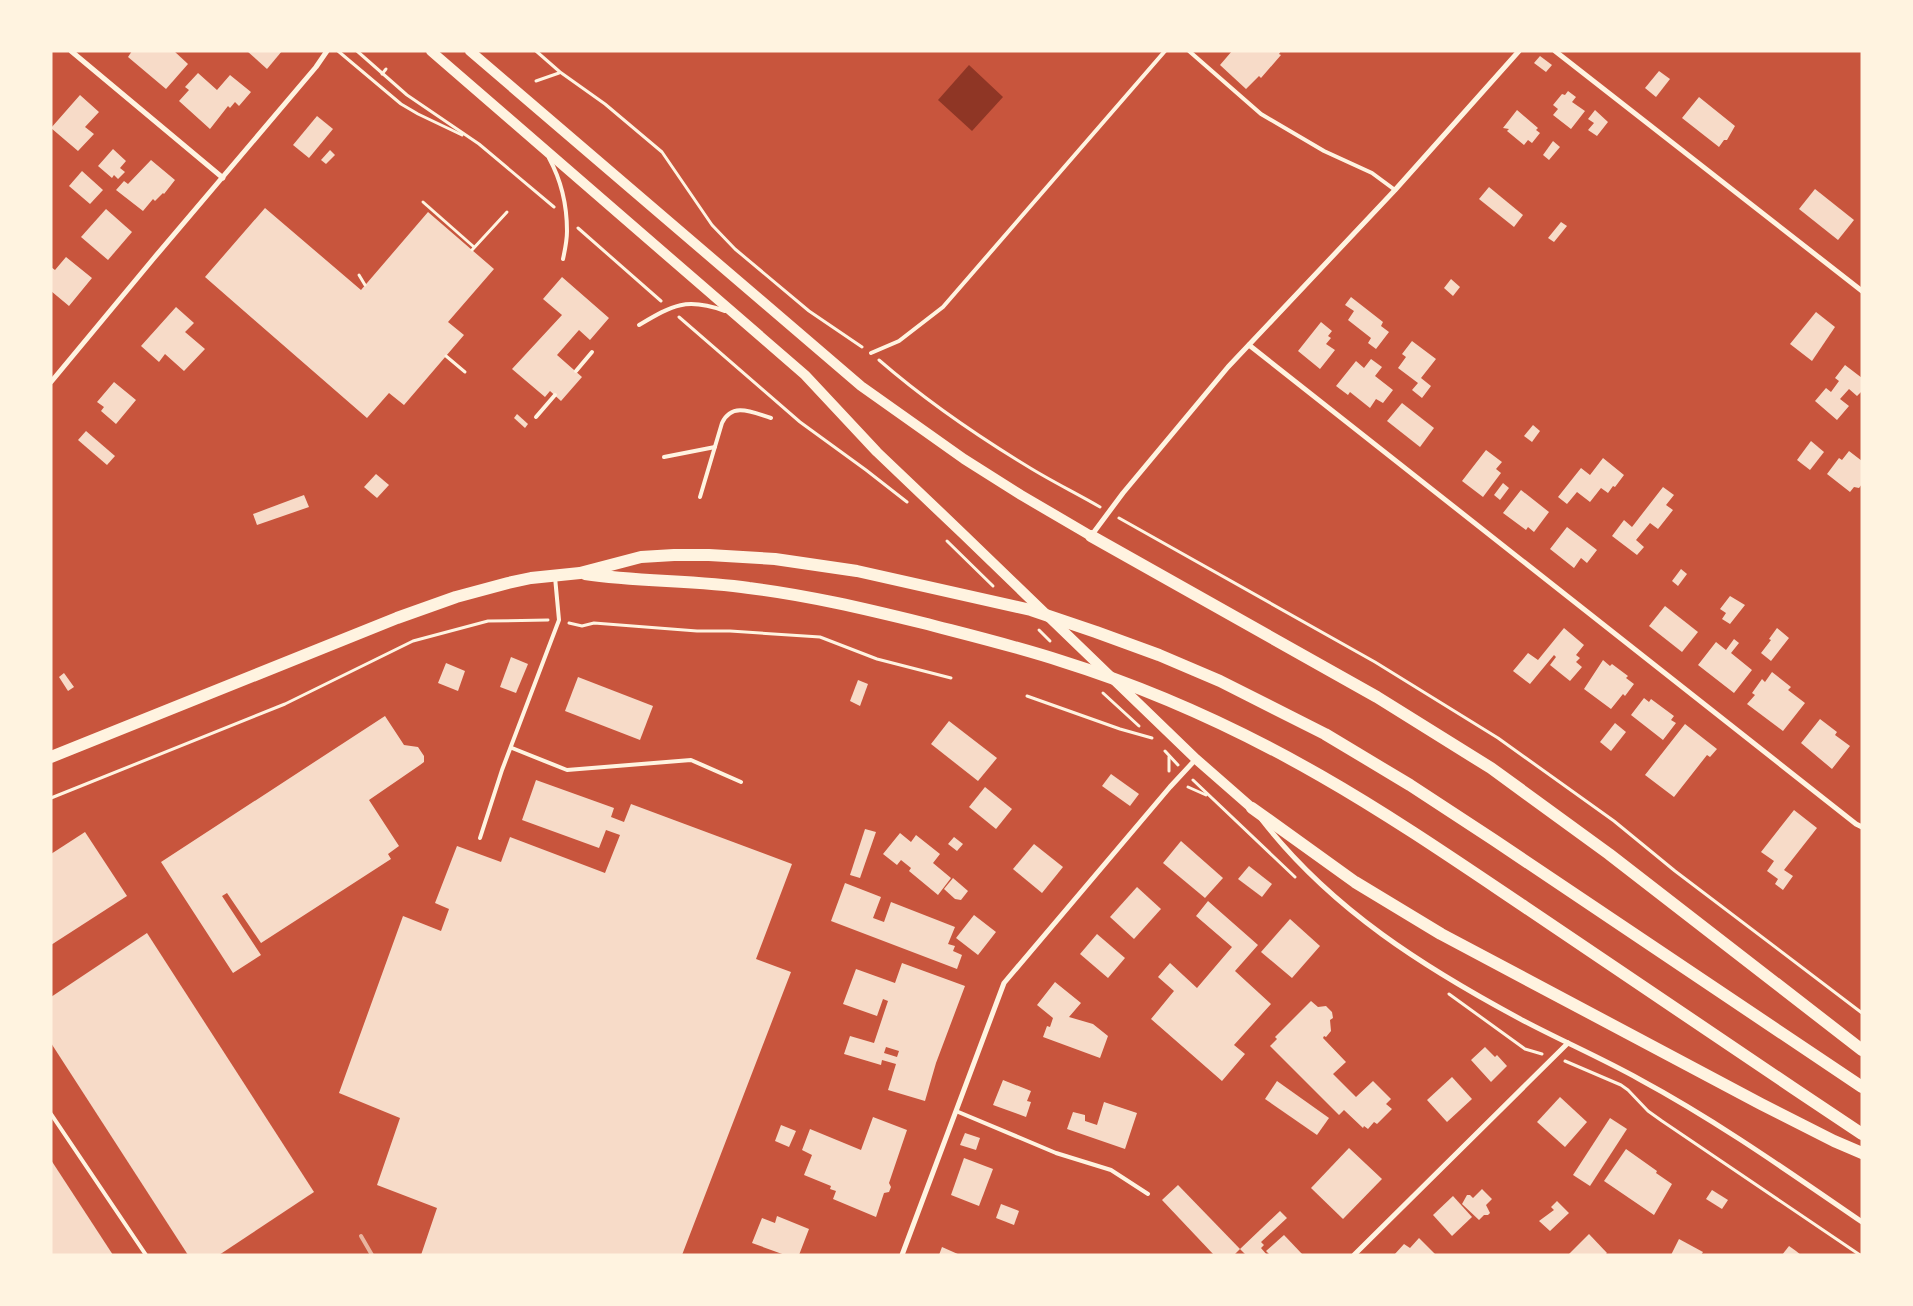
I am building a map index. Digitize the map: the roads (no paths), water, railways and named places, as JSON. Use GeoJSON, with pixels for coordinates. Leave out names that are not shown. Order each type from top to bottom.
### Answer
{"type":"FeatureCollection","features":[{"type":"Feature","properties":{"kind":"main road"},"geometry":{"type":"LineString","coordinates":[[431,51],[812,381],[878,452],[997,568],[1196,759],[1252,808],[1355,882],[1441,934],[1769,1108],[1862,1153]]}},
{"type":"Feature","properties":{"kind":"main road"},"geometry":{"type":"LineString","coordinates":[[470,51],[861,386],[964,459],[1021,495],[1377,696],[1484,763],[1576,828],[1862,1050]]}},
{"type":"Feature","properties":{"kind":"main road"},"geometry":{"type":"LineString","coordinates":[[51,756],[415,611],[483,589],[531,578],[580,573],[641,557],[674,555],[744,557],[819,565],[894,578],[1031,610],[1103,634],[1159,655],[1220,682],[1325,734],[1509,850],[1862,1087]]}},
{"type":"Feature","properties":{"kind":"main road"},"geometry":{"type":"LineString","coordinates":[[580,573],[626,579],[737,586],[814,598],[1004,644],[1064,662],[1148,692],[1207,718],[1316,773],[1406,828],[1862,1134]]}},
{"type":"Feature","properties":{"kind":"street"},"geometry":{"type":"LineString","coordinates":[[71,51],[223,178]]}},
{"type":"Feature","properties":{"kind":"street"},"geometry":{"type":"LineString","coordinates":[[51,382],[316,67],[327,51]]}},
{"type":"Feature","properties":{"kind":"street"},"geometry":{"type":"LineString","coordinates":[[1091,536],[1228,367],[1395,190],[1519,51]]}},
{"type":"Feature","properties":{"kind":"street"},"geometry":{"type":"LineString","coordinates":[[1555,51],[1862,291]]}},
{"type":"Feature","properties":{"kind":"street"},"geometry":{"type":"LineString","coordinates":[[1249,346],[1848,818],[1862,827]]}},
{"type":"Feature","properties":{"kind":"street"},"geometry":{"type":"LineString","coordinates":[[902,1255],[1004,983],[1170,787],[1196,759]]}},
{"type":"Feature","properties":{"kind":"street"},"geometry":{"type":"LineString","coordinates":[[1252,808],[1276,839],[1314,879],[1368,926],[1452,981],[1637,1078],[1703,1116],[1807,1183],[1862,1222]]}},
{"type":"Feature","properties":{"kind":"street"},"geometry":{"type":"LineString","coordinates":[[1354,1255],[1568,1043]]}},
{"type":"Feature","properties":{"kind":"lane"},"geometry":{"type":"LineString","coordinates":[[871,353],[899,341],[943,307],[1165,51]]}},
{"type":"Feature","properties":{"kind":"lane"},"geometry":{"type":"LineString","coordinates":[[1189,51],[1261,114],[1324,150],[1372,173],[1395,190]]}},
{"type":"Feature","properties":{"kind":"lane"},"geometry":{"type":"LineString","coordinates":[[537,143],[552,164],[560,182],[567,232],[563,259]]}},
{"type":"Feature","properties":{"kind":"lane"},"geometry":{"type":"LineString","coordinates":[[639,325],[669,308],[683,304],[700,305],[736,315]]}},
{"type":"Feature","properties":{"kind":"lane"},"geometry":{"type":"LineString","coordinates":[[576,371],[592,352]]}},
{"type":"Feature","properties":{"kind":"lane"},"geometry":{"type":"LineString","coordinates":[[536,417],[555,395]]}},
{"type":"Feature","properties":{"kind":"lane"},"geometry":{"type":"LineString","coordinates":[[700,497],[724,419],[730,412],[748,411],[771,418]]}},
{"type":"Feature","properties":{"kind":"lane"},"geometry":{"type":"LineString","coordinates":[[664,457],[715,447]]}},
{"type":"Feature","properties":{"kind":"lane"},"geometry":{"type":"LineString","coordinates":[[480,838],[502,770],[512,748],[559,620],[554,575]]}},
{"type":"Feature","properties":{"kind":"lane"},"geometry":{"type":"LineString","coordinates":[[512,748],[568,770],[691,760],[741,782]]}},
{"type":"Feature","properties":{"kind":"lane"},"geometry":{"type":"LineString","coordinates":[[956,1111],[1056,1153],[1110,1170],[1148,1194]]}},
{"type":"Feature","properties":{"kind":"lane"},"geometry":{"type":"LineString","coordinates":[[51,1114],[146,1255]]}},
{"type":"Feature","properties":{"kind":"railway"},"geometry":{"type":"LineString","coordinates":[[361,1236],[372,1255]]}}]}
